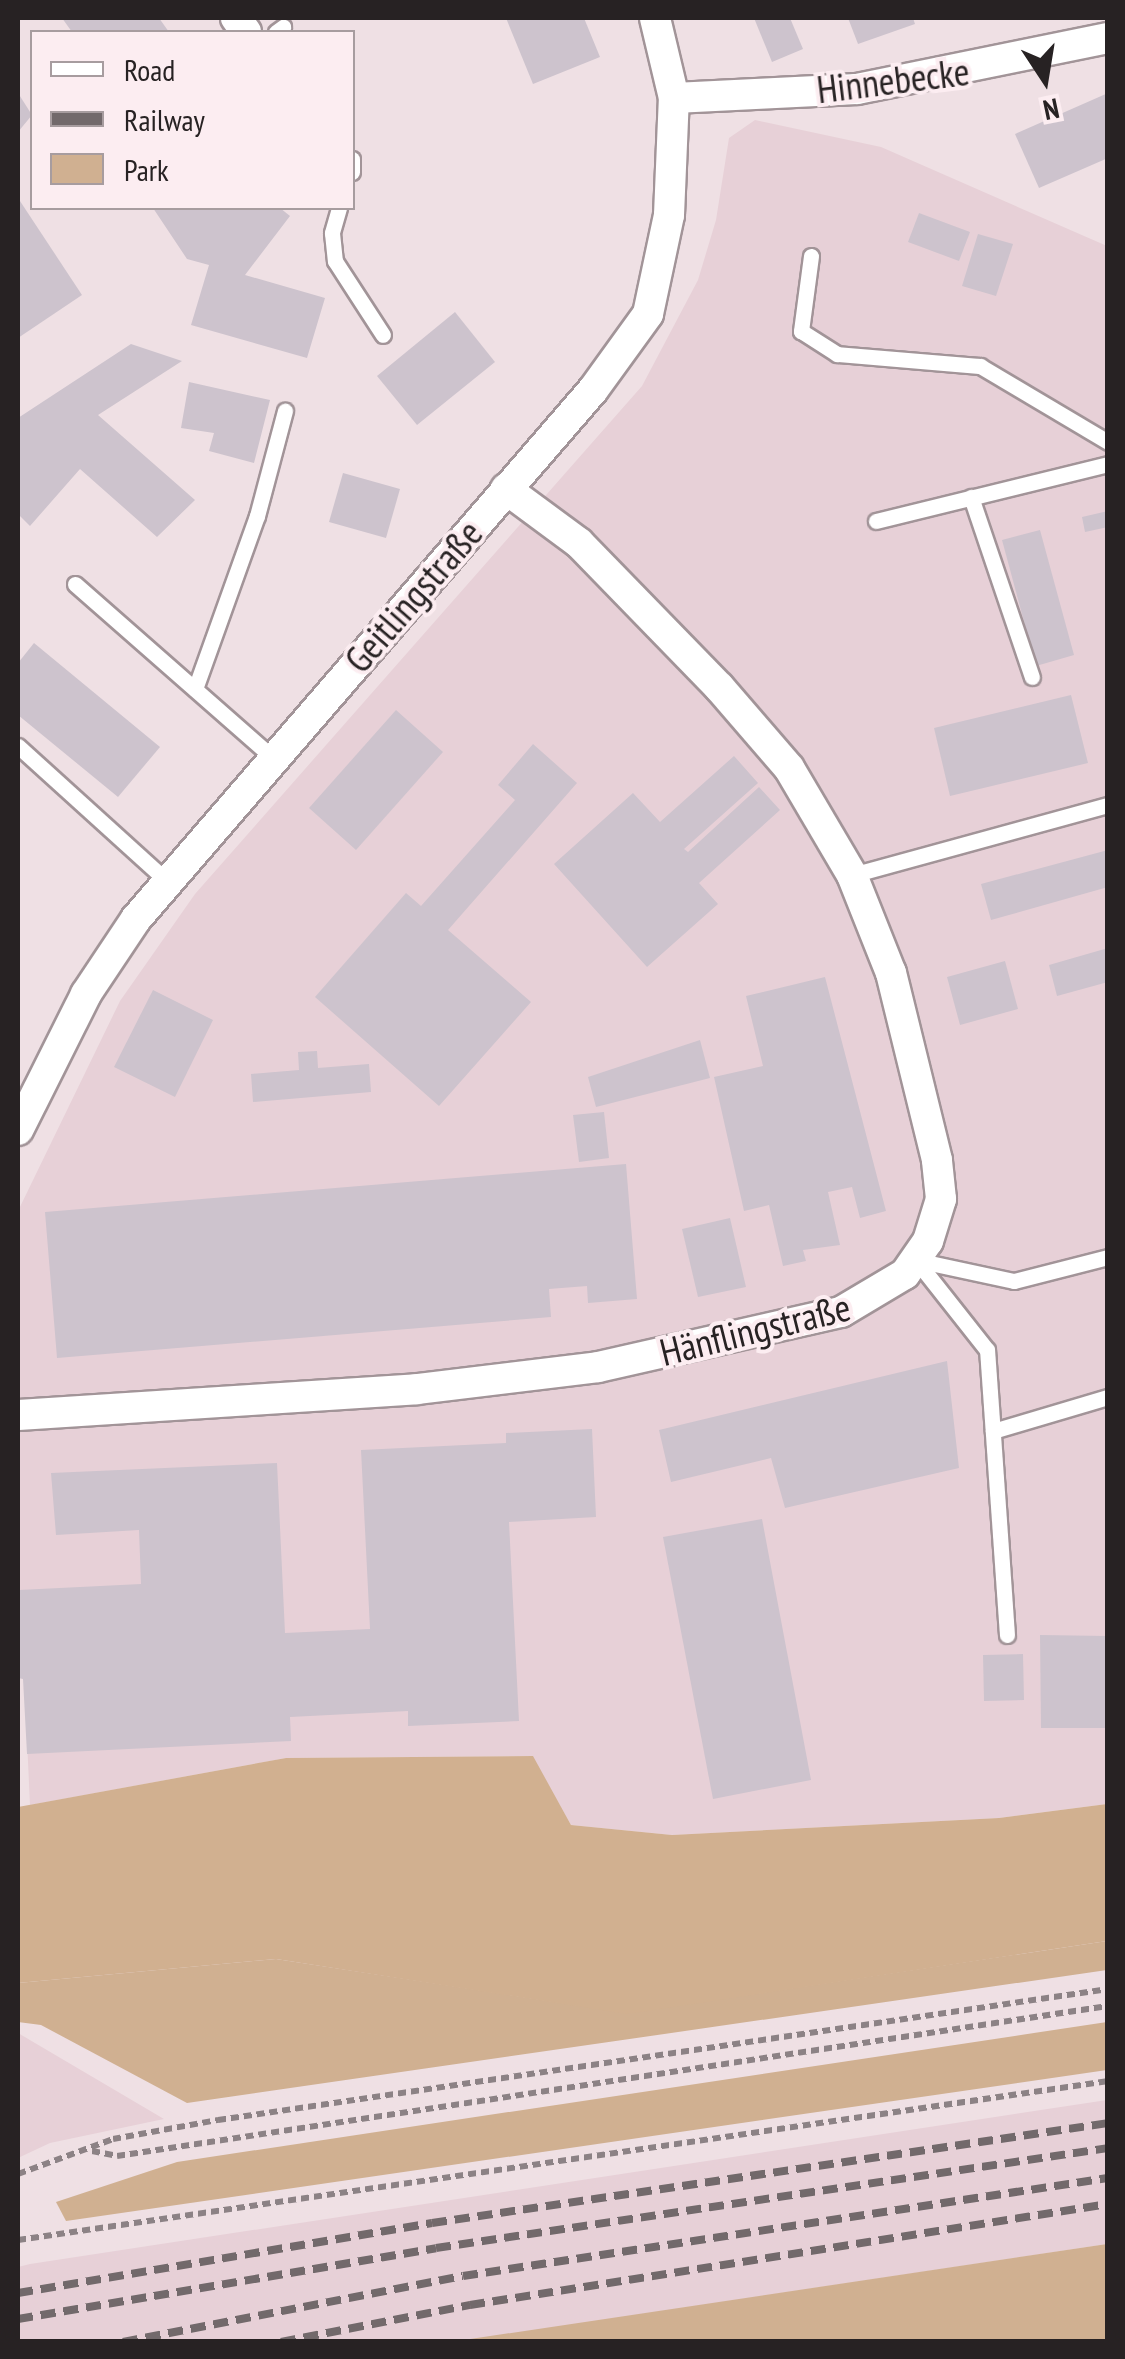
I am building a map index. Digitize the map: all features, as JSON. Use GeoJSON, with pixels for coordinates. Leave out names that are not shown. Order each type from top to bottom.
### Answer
{"type":"FeatureCollection","features":[{"type":"Feature","properties":{"kind":"street","name":"Geitlingstraße"},"geometry":{"type":"LineString","coordinates":[[18,1130],[86,994],[167,881],[593,390],[648,314],[669,215],[674,98],[654,18]]}},
{"type":"Feature","properties":{"kind":"street","name":"Hinnebecke"},"geometry":{"type":"LineString","coordinates":[[674,98],[857,90],[1108,38]]}},
{"type":"Feature","properties":{"kind":"street","name":"Hänflingstraße"},"geometry":{"type":"LineString","coordinates":[[18,1416],[400,1391],[598,1366],[841,1312],[872,1298],[916,1260],[941,1199],[937,1160],[891,973],[852,875],[789,768],[720,687],[579,543],[506,490]]}},
{"type":"Feature","properties":{"kind":"lane"},"geometry":{"type":"LineString","coordinates":[[338,210],[332,233],[335,261],[384,335]]}},
{"type":"Feature","properties":{"kind":"lane"},"geometry":{"type":"LineString","coordinates":[[812,256],[801,331],[837,354],[980,366],[1108,442]]}},
{"type":"Feature","properties":{"kind":"lane"},"geometry":{"type":"LineString","coordinates":[[195,689],[257,516],[285,411]]}},
{"type":"Feature","properties":{"kind":"lane"},"geometry":{"type":"LineString","coordinates":[[876,521],[1108,464]]}},
{"type":"Feature","properties":{"kind":"lane"},"geometry":{"type":"LineString","coordinates":[[971,497],[1032,678]]}},
{"type":"Feature","properties":{"kind":"lane"},"geometry":{"type":"LineString","coordinates":[[75,584],[273,758]]}},
{"type":"Feature","properties":{"kind":"lane"},"geometry":{"type":"LineString","coordinates":[[18,746],[167,881]]}},
{"type":"Feature","properties":{"kind":"lane"},"geometry":{"type":"LineString","coordinates":[[852,875],[1108,805]]}},
{"type":"Feature","properties":{"kind":"lane"},"geometry":{"type":"LineString","coordinates":[[916,1260],[1014,1281],[1108,1257]]}},
{"type":"Feature","properties":{"kind":"lane"},"geometry":{"type":"LineString","coordinates":[[916,1260],[987,1350],[1007,1636]]}},
{"type":"Feature","properties":{"kind":"lane"},"geometry":{"type":"LineString","coordinates":[[993,1431],[1108,1397]]}},
{"type":"Feature","properties":{"kind":"path"},"geometry":{"type":"LineString","coordinates":[[18,2174],[92,2151],[113,2139],[218,2120],[1108,1989]]}},
{"type":"Feature","properties":{"kind":"path"},"geometry":{"type":"LineString","coordinates":[[92,2151],[117,2156],[1108,2006]]}},
{"type":"Feature","properties":{"kind":"path"},"geometry":{"type":"LineString","coordinates":[[18,2240],[1108,2080]]}},
{"type":"Feature","properties":{"kind":"shaded area"},"geometry":{"type":"Polygon","coordinates":[[[755,120],[881,147],[1107,246],[1107,1804],[999,1818],[672,1835],[571,1825],[532,1756],[286,1758],[30,1805],[18,1545],[18,1211],[120,1001],[195,894],[642,386],[698,280],[716,220],[729,138],[755,120]]]}},
{"type":"Feature","properties":{"kind":"shaded area"},"geometry":{"type":"Polygon","coordinates":[[[533,1756],[571,1825],[672,1835],[999,1818],[1107,1804],[1107,1941],[627,2014],[276,1959],[18,1983],[18,1807],[286,1758],[533,1756]]]}},
{"type":"Feature","properties":{"kind":"shaded area"},"geometry":{"type":"Polygon","coordinates":[[[18,2033],[164,2119],[50,2143],[18,2158],[18,2033]]]}},
{"type":"Feature","properties":{"kind":"shaded area"},"geometry":{"type":"Polygon","coordinates":[[[1107,2100],[1107,2244],[457,2342],[18,2341],[18,2267],[30,2264],[1107,2100]]]}},
{"type":"Feature","properties":{"kind":"green space"},"geometry":{"type":"Polygon","coordinates":[[[1107,1941],[1107,1970],[187,2103],[41,2025],[18,2022],[18,1983],[276,1959],[627,2013],[1107,1941]]]}},
{"type":"Feature","properties":{"kind":"green space"},"geometry":{"type":"Polygon","coordinates":[[[1107,2022],[1107,2070],[66,2221],[56,2202],[177,2162],[1107,2022]]]}},
{"type":"Feature","properties":{"kind":"green space"},"geometry":{"type":"Polygon","coordinates":[[[1107,2244],[1107,2341],[457,2341],[1107,2244]]]}},
{"type":"Feature","properties":{"kind":"building"},"geometry":{"type":"Polygon","coordinates":[[[62,18],[159,18],[168,30],[71,30],[62,18]]]}},
{"type":"Feature","properties":{"kind":"building"},"geometry":{"type":"Polygon","coordinates":[[[506,18],[584,18],[600,57],[533,84],[506,18]]]}},
{"type":"Feature","properties":{"kind":"building"},"geometry":{"type":"Polygon","coordinates":[[[754,18],[790,18],[803,49],[772,62],[754,18]]]}},
{"type":"Feature","properties":{"kind":"building"},"geometry":{"type":"Polygon","coordinates":[[[848,18],[913,18],[915,24],[858,44],[848,18]]]}},
{"type":"Feature","properties":{"kind":"building"},"geometry":{"type":"Polygon","coordinates":[[[18,93],[30,117],[18,132],[18,93]]]}},
{"type":"Feature","properties":{"kind":"building"},"geometry":{"type":"Polygon","coordinates":[[[1108,93],[1108,158],[1039,188],[1015,134],[1108,93]]]}},
{"type":"Feature","properties":{"kind":"building"},"geometry":{"type":"Polygon","coordinates":[[[18,198],[82,295],[18,338],[18,198]]]}},
{"type":"Feature","properties":{"kind":"building"},"geometry":{"type":"Polygon","coordinates":[[[154,210],[282,210],[290,216],[245,275],[325,298],[307,358],[191,325],[209,265],[187,259],[154,210]]]}},
{"type":"Feature","properties":{"kind":"building"},"geometry":{"type":"Polygon","coordinates":[[[919,213],[970,232],[959,261],[908,242],[919,213]]]}},
{"type":"Feature","properties":{"kind":"building"},"geometry":{"type":"Polygon","coordinates":[[[978,234],[1013,244],[996,296],[962,286],[978,234]]]}},
{"type":"Feature","properties":{"kind":"building"},"geometry":{"type":"Polygon","coordinates":[[[455,312],[495,362],[417,425],[377,376],[455,312]]]}},
{"type":"Feature","properties":{"kind":"building"},"geometry":{"type":"Polygon","coordinates":[[[131,344],[182,361],[98,415],[195,500],[157,537],[80,469],[30,526],[18,514],[18,418],[131,344]]]}},
{"type":"Feature","properties":{"kind":"building"},"geometry":{"type":"Polygon","coordinates":[[[189,382],[270,400],[254,463],[209,451],[214,433],[181,428],[189,382]]]}},
{"type":"Feature","properties":{"kind":"building"},"geometry":{"type":"Polygon","coordinates":[[[343,473],[400,489],[386,538],[329,522],[343,473]]]}},
{"type":"Feature","properties":{"kind":"building"},"geometry":{"type":"Polygon","coordinates":[[[1108,511],[1108,527],[1085,532],[1082,517],[1108,511]]]}},
{"type":"Feature","properties":{"kind":"building"},"geometry":{"type":"Polygon","coordinates":[[[1040,530],[1074,655],[1036,666],[1002,540],[1040,530]]]}},
{"type":"Feature","properties":{"kind":"building"},"geometry":{"type":"Polygon","coordinates":[[[34,643],[160,747],[118,797],[18,715],[18,663],[34,643]]]}},
{"type":"Feature","properties":{"kind":"building"},"geometry":{"type":"Polygon","coordinates":[[[1071,695],[1088,763],[950,796],[934,728],[1071,695]]]}},
{"type":"Feature","properties":{"kind":"building"},"geometry":{"type":"Polygon","coordinates":[[[396,710],[443,752],[356,850],[309,808],[396,710]]]}},
{"type":"Feature","properties":{"kind":"building"},"geometry":{"type":"Polygon","coordinates":[[[533,744],[577,783],[448,930],[531,1002],[439,1106],[315,997],[406,893],[421,906],[515,800],[498,785],[533,744]]]}},
{"type":"Feature","properties":{"kind":"building"},"geometry":{"type":"Polygon","coordinates":[[[734,756],[758,783],[684,849],[688,852],[759,787],[780,810],[699,883],[718,904],[647,967],[554,864],[633,793],[660,822],[734,756]]]}},
{"type":"Feature","properties":{"kind":"building"},"geometry":{"type":"Polygon","coordinates":[[[1108,850],[1108,887],[991,920],[981,884],[1108,850]]]}},
{"type":"Feature","properties":{"kind":"building"},"geometry":{"type":"Polygon","coordinates":[[[1108,948],[1108,982],[1057,996],[1049,965],[1108,948]]]}},
{"type":"Feature","properties":{"kind":"building"},"geometry":{"type":"Polygon","coordinates":[[[1005,961],[1018,1009],[960,1025],[947,977],[1005,961]]]}},
{"type":"Feature","properties":{"kind":"building"},"geometry":{"type":"Polygon","coordinates":[[[825,977],[886,1211],[860,1218],[852,1187],[828,1192],[840,1245],[803,1250],[806,1261],[783,1266],[769,1205],[744,1211],[714,1077],[763,1066],[746,996],[825,977]]]}},
{"type":"Feature","properties":{"kind":"building"},"geometry":{"type":"Polygon","coordinates":[[[153,990],[213,1020],[175,1097],[114,1067],[153,990]]]}},
{"type":"Feature","properties":{"kind":"building"},"geometry":{"type":"Polygon","coordinates":[[[700,1040],[710,1078],[596,1107],[588,1077],[700,1040]]]}},
{"type":"Feature","properties":{"kind":"building"},"geometry":{"type":"Polygon","coordinates":[[[317,1051],[318,1068],[369,1064],[371,1092],[253,1102],[251,1074],[299,1070],[298,1052],[317,1051]]]}},
{"type":"Feature","properties":{"kind":"building"},"geometry":{"type":"Polygon","coordinates":[[[604,1112],[609,1158],[579,1162],[573,1115],[604,1112]]]}},
{"type":"Feature","properties":{"kind":"building"},"geometry":{"type":"Polygon","coordinates":[[[626,1164],[637,1299],[588,1303],[587,1286],[549,1289],[551,1317],[57,1358],[45,1212],[626,1164]]]}},
{"type":"Feature","properties":{"kind":"building"},"geometry":{"type":"Polygon","coordinates":[[[730,1218],[746,1287],[698,1297],[682,1229],[730,1218]]]}},
{"type":"Feature","properties":{"kind":"building"},"geometry":{"type":"Polygon","coordinates":[[[947,1361],[959,1468],[785,1508],[771,1458],[671,1482],[659,1430],[947,1361]]]}},
{"type":"Feature","properties":{"kind":"building"},"geometry":{"type":"Polygon","coordinates":[[[592,1429],[596,1517],[509,1522],[519,1721],[408,1726],[408,1711],[290,1717],[291,1741],[27,1754],[23,1679],[18,1678],[19,1590],[141,1584],[139,1530],[56,1535],[51,1473],[277,1463],[285,1633],[370,1629],[361,1450],[506,1443],[506,1433],[592,1429]]]}},
{"type":"Feature","properties":{"kind":"building"},"geometry":{"type":"Polygon","coordinates":[[[762,1519],[811,1780],[713,1799],[663,1537],[762,1519]]]}},
{"type":"Feature","properties":{"kind":"building"},"geometry":{"type":"Polygon","coordinates":[[[1040,1635],[1108,1636],[1108,1728],[1041,1728],[1040,1635]]]}},
{"type":"Feature","properties":{"kind":"building"},"geometry":{"type":"Polygon","coordinates":[[[1023,1654],[1024,1700],[984,1701],[983,1655],[1023,1654]]]}},
{"type":"Feature","properties":{"kind":"railway"},"geometry":{"type":"LineString","coordinates":[[18,2293],[432,2223],[1108,2123]]}},
{"type":"Feature","properties":{"kind":"railway"},"geometry":{"type":"LineString","coordinates":[[18,2319],[436,2248],[1108,2148]]}},
{"type":"Feature","properties":{"kind":"railway"},"geometry":{"type":"LineString","coordinates":[[123,2342],[463,2276],[1108,2178]]}},
{"type":"Feature","properties":{"kind":"railway"},"geometry":{"type":"LineString","coordinates":[[281,2342],[470,2305],[1108,2204]]}}]}
